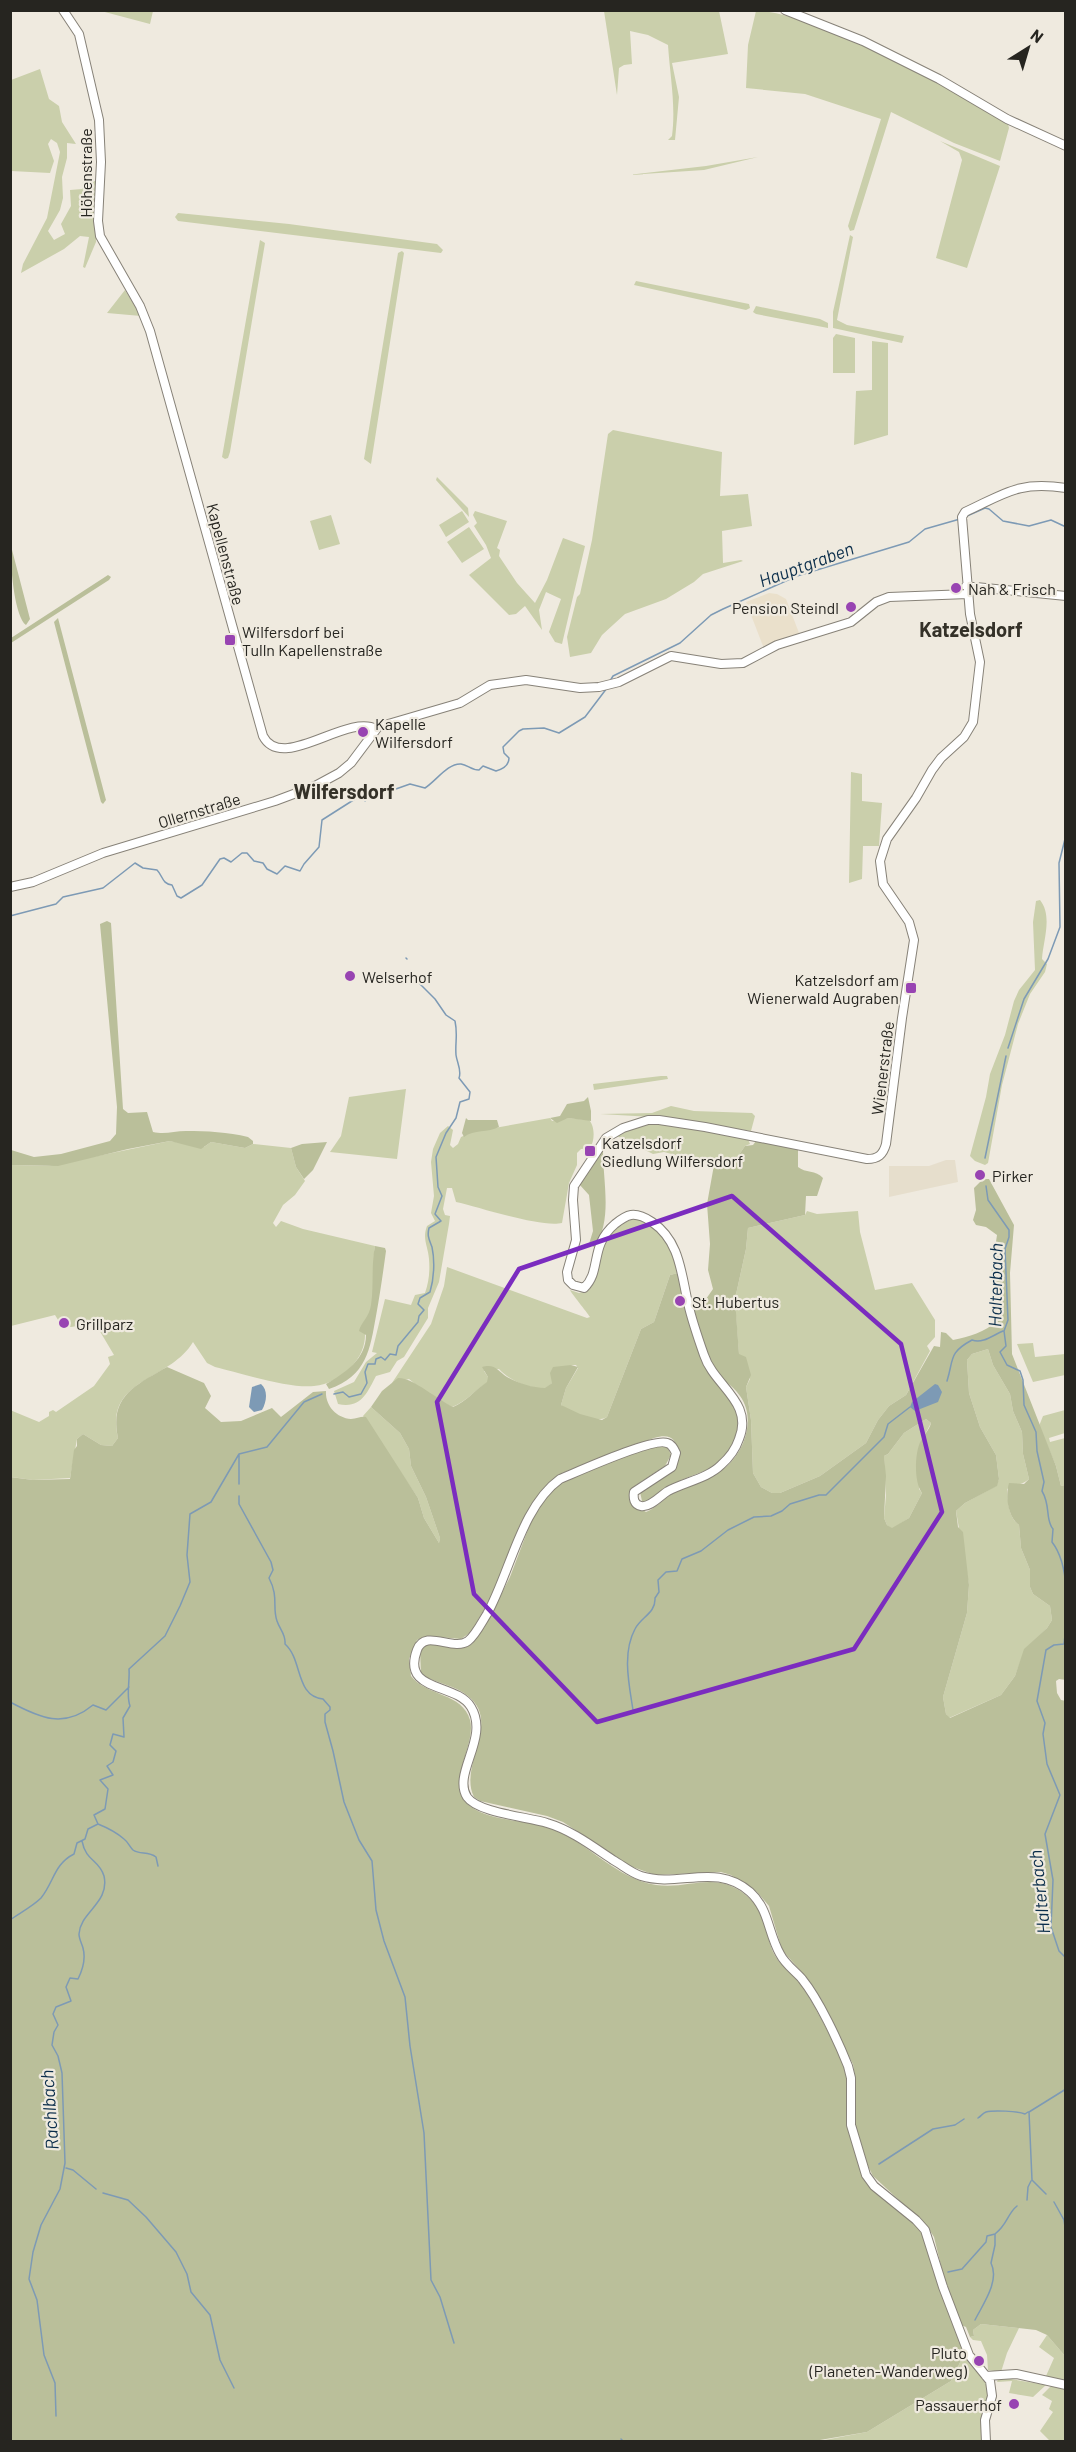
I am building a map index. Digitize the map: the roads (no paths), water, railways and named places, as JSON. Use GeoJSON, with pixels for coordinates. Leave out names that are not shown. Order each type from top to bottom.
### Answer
{"type":"FeatureCollection","features":[{"type":"Feature","properties":{"kind":"street","name":"Höhenstraße"},"geometry":{"type":"LineString","coordinates":[[63,10],[79,34],[99,120],[101,162],[99,230],[104,246],[140,306],[150,331]]}},
{"type":"Feature","properties":{"kind":"street"},"geometry":{"type":"LineString","coordinates":[[785,10],[862,41],[939,79],[1007,119],[1065,146]]}},
{"type":"Feature","properties":{"kind":"street","name":"Kapellenstraße"},"geometry":{"type":"LineString","coordinates":[[150,331],[245,680],[266,742],[278,748],[289,747],[354,727],[368,726],[376,729]]}},
{"type":"Feature","properties":{"kind":"street"},"geometry":{"type":"LineString","coordinates":[[967,590],[962,517],[1020,486],[1037,484],[1065,488]]}},
{"type":"Feature","properties":{"kind":"street"},"geometry":{"type":"LineString","coordinates":[[376,729],[460,703],[479,690],[501,682],[526,680],[580,688],[612,684],[671,656],[721,664],[743,663],[777,645],[851,622],[876,602],[889,597],[967,590],[1065,596]]}},
{"type":"Feature","properties":{"kind":"street","name":"Wienerstraße"},"geometry":{"type":"LineString","coordinates":[[967,590],[980,663],[973,722],[964,737],[945,754],[932,770],[916,798],[887,839],[880,861],[884,884],[909,922],[914,940],[886,1144],[883,1152],[876,1158],[867,1159],[705,1127],[648,1120],[610,1134],[574,1186],[576,1240],[567,1272],[568,1280],[579,1288],[584,1288],[588,1284],[592,1279],[600,1242],[614,1225],[625,1217],[638,1215],[660,1228],[676,1251],[688,1304],[706,1361],[717,1380],[731,1393],[739,1406],[742,1428],[739,1439],[718,1468],[665,1493],[642,1507],[636,1503],[633,1497],[634,1492],[672,1467],[676,1453],[668,1443],[659,1442],[644,1446],[560,1479],[549,1486],[522,1530],[501,1585],[470,1640],[456,1645],[428,1640],[422,1642],[416,1652],[416,1674],[428,1684],[462,1698],[470,1704],[475,1715],[478,1724],[476,1739],[464,1786],[472,1802],[498,1811],[547,1822],[572,1833],[639,1876],[658,1880],[724,1877],[749,1892],[763,1906],[780,1955],[808,1988],[848,2066],[852,2086],[851,2124],[866,2175],[874,2186],[925,2230],[943,2287],[969,2355],[986,2376]]}},
{"type":"Feature","properties":{"kind":"street","name":"Ollernstraße"},"geometry":{"type":"LineString","coordinates":[[10,886],[33,882],[103,853],[275,801],[315,786],[339,773],[351,763],[376,729]]}},
{"type":"Feature","properties":{"kind":"street"},"geometry":{"type":"LineString","coordinates":[[986,2442],[985,2420],[992,2391],[986,2376],[1016,2374],[1065,2385]]}},
{"type":"Feature","properties":{"kind":"water"},"geometry":{"type":"Polygon","coordinates":[[[261,1384],[266,1392],[265,1403],[262,1410],[254,1412],[249,1407],[252,1387],[261,1384]]]}},
{"type":"Feature","properties":{"kind":"water"},"geometry":{"type":"Polygon","coordinates":[[[935,1384],[942,1392],[938,1402],[915,1411],[910,1407],[912,1402],[935,1384]]]}},
{"type":"Feature","properties":{"kind":"waterway","name":"Hauptgraben"},"geometry":{"type":"LineString","coordinates":[[967,516],[985,508],[1003,521],[1029,526],[1051,520],[1066,527]]}},
{"type":"Feature","properties":{"kind":"waterway","name":"Hauptgraben"},"geometry":{"type":"LineString","coordinates":[[610,681],[613,676],[680,643],[711,615],[723,609],[797,576],[909,542],[925,529],[960,519]]}},
{"type":"Feature","properties":{"kind":"waterway","name":"Hauptgraben"},"geometry":{"type":"LineString","coordinates":[[10,916],[56,904],[63,897],[103,888],[135,863],[143,868],[157,870],[164,881],[172,885],[177,896],[181,898],[202,885],[220,859],[224,858],[231,862],[242,853],[247,853],[254,861],[263,863],[267,869],[277,874],[285,866],[300,871],[319,847],[322,820],[366,792],[393,790],[410,784],[425,788],[456,764],[476,770],[483,766],[496,771],[501,769],[509,761],[503,747],[519,731],[544,728],[559,733],[585,717],[607,688]]}},
{"type":"Feature","properties":{"kind":"waterway","name":"Rachlbach"},"geometry":{"type":"LineString","coordinates":[[365,801],[371,792]]}},
{"type":"Feature","properties":{"kind":"waterway","name":"Halterbach"},"geometry":{"type":"LineString","coordinates":[[1008,1048],[1024,999],[1048,959],[1060,927],[1059,863],[1066,835]]}},
{"type":"Feature","properties":{"kind":"waterway","name":"Rachlbach"},"geometry":{"type":"LineString","coordinates":[[334,1394],[343,1392],[349,1397],[361,1394],[367,1383],[365,1372],[368,1364],[375,1364],[376,1359],[381,1357],[385,1360],[390,1354],[396,1355],[398,1346],[418,1322],[424,1310],[418,1304],[420,1298],[430,1292],[434,1258],[428,1231],[441,1221],[435,1214],[442,1196],[438,1187],[436,1157],[446,1133],[456,1118],[460,1102],[469,1099],[470,1092],[459,1078],[455,1021],[446,1015],[435,999],[418,982]]}},
{"type":"Feature","properties":{"kind":"waterway","name":"Halterbach"},"geometry":{"type":"LineString","coordinates":[[985,1158],[1006,1056]]}},
{"type":"Feature","properties":{"kind":"waterway","name":"Halterbach"},"geometry":{"type":"LineString","coordinates":[[986,1186],[988,1200],[1009,1230],[1005,1249],[1008,1320],[1004,1331],[1006,1346],[1000,1352],[1007,1365],[1020,1371],[1023,1380],[1024,1405],[1036,1432],[1037,1451],[1044,1482],[1042,1491],[1053,1529],[1052,1542],[1062,1564],[1066,1588]]}},
{"type":"Feature","properties":{"kind":"waterway"},"geometry":{"type":"LineString","coordinates":[[947,1381],[953,1357],[959,1349],[972,1340],[984,1340],[1003,1331]]}},
{"type":"Feature","properties":{"kind":"waterway","name":"Rachlbach"},"geometry":{"type":"LineString","coordinates":[[10,1920],[41,1898],[58,1868],[74,1854],[77,1843],[85,1839],[88,1829],[98,1824],[94,1815],[105,1809],[108,1789],[100,1780],[113,1775],[107,1766],[113,1762],[116,1751],[110,1745],[113,1734],[124,1737],[123,1718],[130,1706],[129,1669],[165,1636],[190,1582],[187,1555],[190,1514],[211,1502],[239,1454],[267,1447],[304,1402],[322,1394]]}},
{"type":"Feature","properties":{"kind":"waterway"},"geometry":{"type":"LineString","coordinates":[[633,1710],[628,1669],[629,1648],[635,1629],[655,1603],[659,1592],[658,1580],[666,1572],[677,1571],[682,1559],[701,1551],[728,1530],[754,1517],[771,1516],[790,1504],[826,1495],[884,1437],[888,1424],[910,1407]]}},
{"type":"Feature","properties":{"kind":"waterway"},"geometry":{"type":"LineString","coordinates":[[239,1455],[239,1484]]}},
{"type":"Feature","properties":{"kind":"waterway"},"geometry":{"type":"LineString","coordinates":[[239,1496],[239,1504],[271,1562],[273,1570],[269,1578],[274,1591],[276,1616],[284,1635],[285,1644],[295,1659],[303,1684],[308,1691],[323,1699],[330,1707],[325,1714],[325,1722],[344,1802],[359,1840],[372,1861],[376,1910],[384,1941],[405,1997],[410,2046],[424,2133],[431,2280],[440,2297],[454,2343]]}},
{"type":"Feature","properties":{"kind":"waterway","name":"Halterbach"},"geometry":{"type":"LineString","coordinates":[[1066,1626],[1064,1644],[1054,1645],[1046,1650],[1037,1701],[1045,1723],[1043,1734],[1047,1764],[1060,1795],[1045,1834],[1053,1880],[1051,1927],[1059,1951],[1066,1958]]}},
{"type":"Feature","properties":{"kind":"waterway"},"geometry":{"type":"LineString","coordinates":[[10,1702],[32,1713],[62,1719],[72,1717],[93,1705],[106,1710],[129,1687]]}},
{"type":"Feature","properties":{"kind":"waterway"},"geometry":{"type":"LineString","coordinates":[[98,1824],[112,1830],[133,1850],[156,1857],[158,1866]]}},
{"type":"Feature","properties":{"kind":"waterway","name":"Rachlbach"},"geometry":{"type":"LineString","coordinates":[[56,2416],[55,2383],[44,2355],[37,2300],[29,2279],[33,2252],[41,2225],[60,2189],[65,2163],[62,2073],[58,2056],[52,2045],[54,2032],[58,2025],[53,2014],[56,2007],[71,2001],[66,1987],[70,1978],[78,1979],[83,1968],[84,1952],[79,1936],[81,1926],[99,1900],[105,1885],[102,1870],[86,1853],[82,1841]]}},
{"type":"Feature","properties":{"kind":"waterway"},"geometry":{"type":"LineString","coordinates":[[1046,2194],[1032,2180],[1029,2112],[1066,2089]]}},
{"type":"Feature","properties":{"kind":"waterway"},"geometry":{"type":"LineString","coordinates":[[978,2118],[989,2111],[1025,2114],[1028,2112]]}},
{"type":"Feature","properties":{"kind":"waterway"},"geometry":{"type":"LineString","coordinates":[[879,2164],[933,2129],[955,2125],[964,2119]]}},
{"type":"Feature","properties":{"kind":"waterway"},"geometry":{"type":"LineString","coordinates":[[66,2168],[73,2170],[96,2189]]}},
{"type":"Feature","properties":{"kind":"waterway"},"geometry":{"type":"LineString","coordinates":[[1027,2200],[1031,2181]]}},
{"type":"Feature","properties":{"kind":"waterway"},"geometry":{"type":"LineString","coordinates":[[103,2193],[128,2200],[176,2252],[187,2274],[191,2292],[210,2315],[220,2360],[234,2388]]}},
{"type":"Feature","properties":{"kind":"waterway"},"geometry":{"type":"LineString","coordinates":[[1054,2202],[1064,2220],[1066,2234]]}},
{"type":"Feature","properties":{"kind":"waterway"},"geometry":{"type":"LineString","coordinates":[[975,2320],[992,2285],[991,2263],[995,2234],[1003,2227],[1017,2206]]}},
{"type":"Feature","properties":{"kind":"waterway"},"geometry":{"type":"LineString","coordinates":[[948,2272],[962,2269],[986,2242],[987,2236],[995,2234]]}},
{"type":"Feature","properties":{"kind":"waterway"},"geometry":{"type":"LineString","coordinates":[[621,2439],[624,2442]]}},
{"type":"Feature","properties":{"kind":"place","name":"Nah & Frisch"},"geometry":{"type":"Point","coordinates":[956,588]}},
{"type":"Feature","properties":{"kind":"place","name":"Pension Steindl"},"geometry":{"type":"Point","coordinates":[851,607]}},
{"type":"Feature","properties":{"kind":"place","name":"Wilfersdorf bei Tulln Kapellenstraße"},"geometry":{"type":"Point","coordinates":[230,640]}},
{"type":"Feature","properties":{"kind":"place","name":"Kapelle Wilfersdorf"},"geometry":{"type":"Point","coordinates":[363,732]}},
{"type":"Feature","properties":{"kind":"place","name":"Welserhof"},"geometry":{"type":"Point","coordinates":[350,976]}},
{"type":"Feature","properties":{"kind":"place","name":"Katzelsdorf am Wienerwald Augraben"},"geometry":{"type":"Point","coordinates":[911,988]}},
{"type":"Feature","properties":{"kind":"place","name":"Katzelsdorf Siedlung Wilfersdorf"},"geometry":{"type":"Point","coordinates":[590,1151]}},
{"type":"Feature","properties":{"kind":"place","name":"Pirker"},"geometry":{"type":"Point","coordinates":[980,1175]}},
{"type":"Feature","properties":{"kind":"place","name":"St. Hubertus"},"geometry":{"type":"Point","coordinates":[680,1301]}},
{"type":"Feature","properties":{"kind":"place","name":"Grillparz"},"geometry":{"type":"Point","coordinates":[64,1323]}},
{"type":"Feature","properties":{"kind":"place","name":"Pluto (Planeten-Wanderweg)"},"geometry":{"type":"Point","coordinates":[979,2361]}},
{"type":"Feature","properties":{"kind":"place","name":"Passauerhof"},"geometry":{"type":"Point","coordinates":[1014,2404]}},
{"type":"Feature","properties":{"kind":"district","name":"Katzelsdorf"},"geometry":{"type":"Point","coordinates":[971,629]}},
{"type":"Feature","properties":{"kind":"district","name":"Wilfersdorf"},"geometry":{"type":"Point","coordinates":[344,791]}}]}
